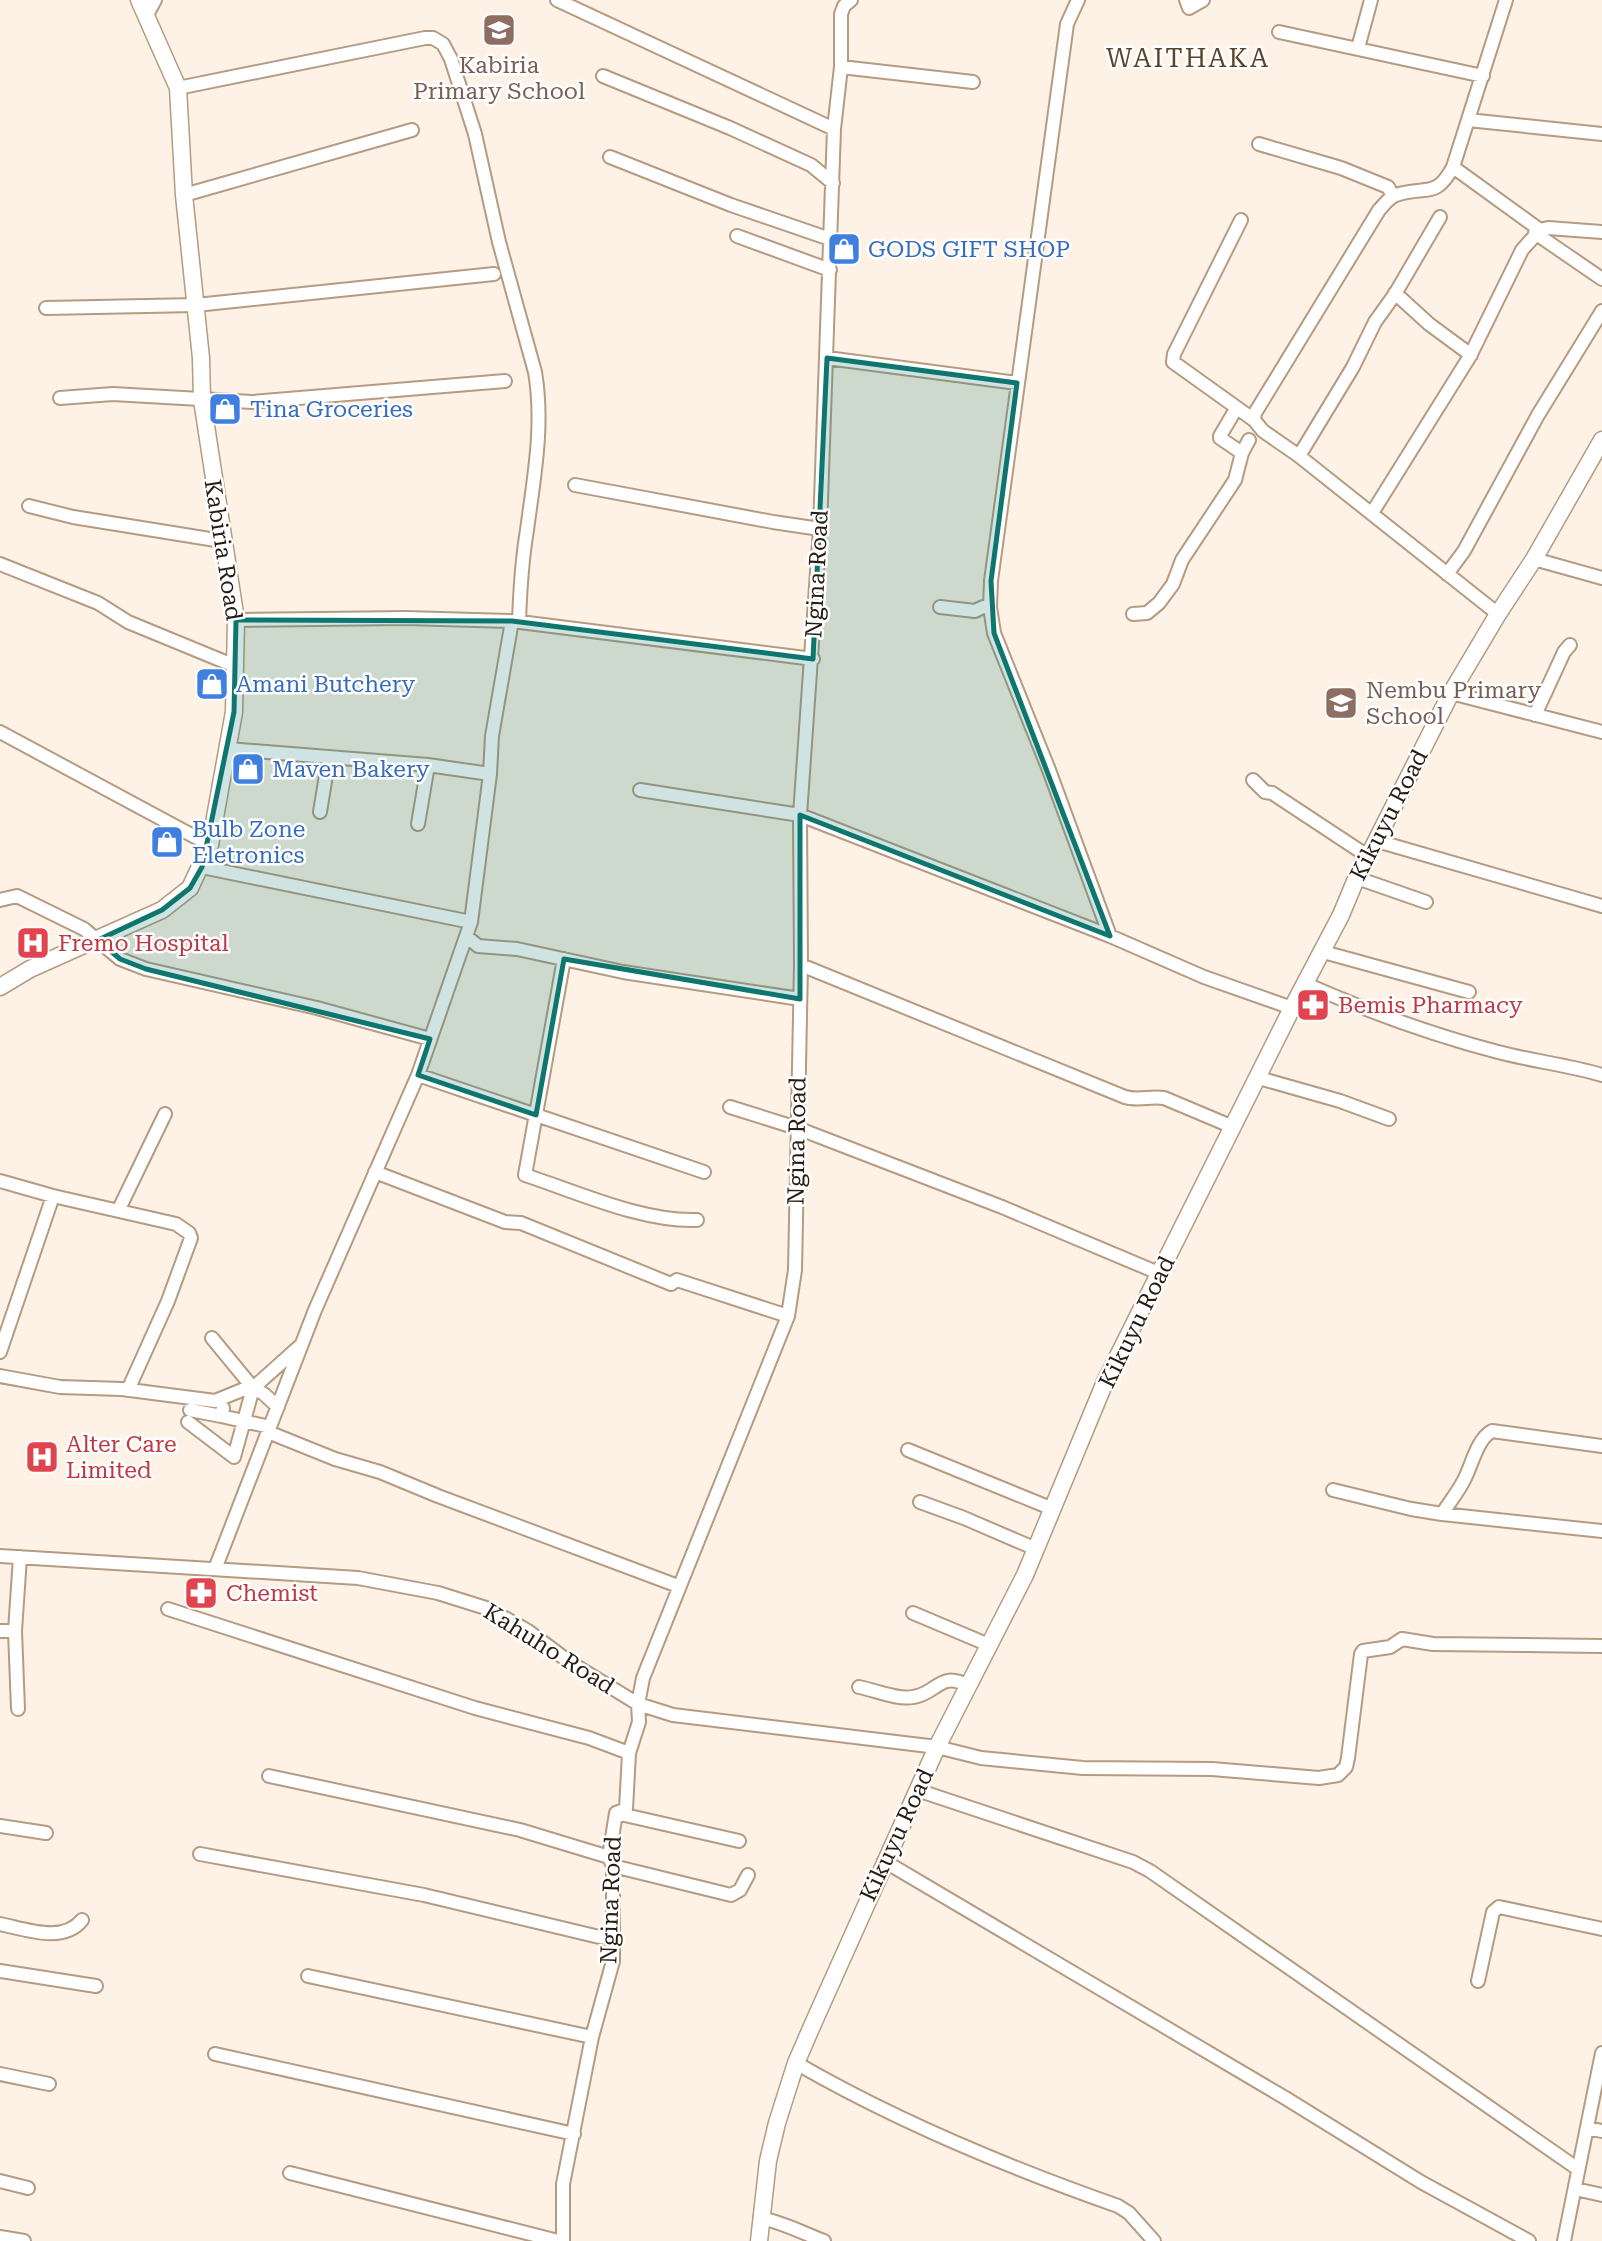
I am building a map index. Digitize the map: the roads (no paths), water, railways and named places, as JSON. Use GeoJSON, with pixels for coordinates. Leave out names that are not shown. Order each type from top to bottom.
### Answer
{"type":"FeatureCollection","features":[{"type":"Feature","properties":{"kind":"main road","name":"Kabiria Road"},"geometry":{"type":"LineString","coordinates":[[0,987],[30,969],[162,911],[190,888],[210,845],[234,712],[236,620],[202,400],[201,358],[184,195],[178,88],[139,0]]}},
{"type":"Feature","properties":{"kind":"main road","name":"Kikuyu Road"},"geometry":{"type":"LineString","coordinates":[[759,2241],[768,2161],[796,2063],[917,1790],[1036,1549],[1105,1382],[1341,915],[1366,855],[1377,841],[1451,693],[1534,559],[1602,440]]}},
{"type":"Feature","properties":{"kind":"street"},"geometry":{"type":"LineString","coordinates":[[147,15],[155,0]]}},
{"type":"Feature","properties":{"kind":"street"},"geometry":{"type":"LineString","coordinates":[[557,0],[834,129]]}},
{"type":"Feature","properties":{"kind":"street","name":"Ngina Road"},"geometry":{"type":"LineString","coordinates":[[560,2241],[563,2184],[592,2037],[612,1962],[614,1939],[611,1861],[616,1813],[626,1809],[629,1753],[639,1722],[638,1704],[643,1678],[788,1316],[795,1270],[801,965],[800,815],[820,529],[834,129],[841,67],[841,14],[844,6],[851,0]]}},
{"type":"Feature","properties":{"kind":"street"},"geometry":{"type":"LineString","coordinates":[[1078,0],[1067,24],[1017,383],[991,581],[990,607],[994,633],[1049,770],[1110,936]]}},
{"type":"Feature","properties":{"kind":"street"},"geometry":{"type":"LineString","coordinates":[[1186,0],[1189,8],[1203,0]]}},
{"type":"Feature","properties":{"kind":"street"},"geometry":{"type":"LineString","coordinates":[[1358,48],[1371,0]]}},
{"type":"Feature","properties":{"kind":"street"},"geometry":{"type":"LineString","coordinates":[[1254,420],[1255,413],[1379,210],[1393,195],[1444,185],[1453,167],[1506,0]]}},
{"type":"Feature","properties":{"kind":"street"},"geometry":{"type":"LineString","coordinates":[[1279,32],[1483,76]]}},
{"type":"Feature","properties":{"kind":"street"},"geometry":{"type":"LineString","coordinates":[[178,88],[425,38],[433,38],[443,44],[451,59],[475,134],[499,242],[532,360],[539,393],[540,423],[538,456],[515,622],[492,736],[490,774],[471,922],[418,1074],[302,1343],[215,1569]]}},
{"type":"Feature","properties":{"kind":"street"},"geometry":{"type":"LineString","coordinates":[[841,67],[973,82]]}},
{"type":"Feature","properties":{"kind":"street"},"geometry":{"type":"LineString","coordinates":[[603,76],[730,128],[811,165],[833,183]]}},
{"type":"Feature","properties":{"kind":"street"},"geometry":{"type":"LineString","coordinates":[[1468,120],[1602,134]]}},
{"type":"Feature","properties":{"kind":"street"},"geometry":{"type":"LineString","coordinates":[[184,195],[412,130]]}},
{"type":"Feature","properties":{"kind":"street"},"geometry":{"type":"LineString","coordinates":[[1259,144],[1341,168],[1388,187],[1393,195]]}},
{"type":"Feature","properties":{"kind":"street"},"geometry":{"type":"LineString","coordinates":[[610,157],[732,205],[831,239]]}},
{"type":"Feature","properties":{"kind":"street"},"geometry":{"type":"LineString","coordinates":[[1453,167],[1602,279]]}},
{"type":"Feature","properties":{"kind":"street"},"geometry":{"type":"LineString","coordinates":[[1299,456],[1353,367],[1375,322],[1440,217]]}},
{"type":"Feature","properties":{"kind":"street"},"geometry":{"type":"LineString","coordinates":[[1241,220],[1174,354],[1173,362],[1254,420],[1263,431],[1299,456],[1498,614]]}},
{"type":"Feature","properties":{"kind":"street"},"geometry":{"type":"LineString","coordinates":[[1372,513],[1471,355],[1522,250],[1537,232],[1548,228],[1602,232]]}},
{"type":"Feature","properties":{"kind":"street"},"geometry":{"type":"LineString","coordinates":[[737,236],[830,270]]}},
{"type":"Feature","properties":{"kind":"street"},"geometry":{"type":"LineString","coordinates":[[46,308],[196,305],[494,274]]}},
{"type":"Feature","properties":{"kind":"street"},"geometry":{"type":"LineString","coordinates":[[1395,293],[1429,324],[1471,355]]}},
{"type":"Feature","properties":{"kind":"street"},"geometry":{"type":"LineString","coordinates":[[1447,573],[1464,551],[1538,415],[1602,311]]}},
{"type":"Feature","properties":{"kind":"street"},"geometry":{"type":"LineString","coordinates":[[827,358],[1017,383]]}},
{"type":"Feature","properties":{"kind":"street"},"geometry":{"type":"LineString","coordinates":[[60,398],[113,394],[252,402],[505,381]]}},
{"type":"Feature","properties":{"kind":"street"},"geometry":{"type":"LineString","coordinates":[[1236,409],[1220,432],[1220,439],[1242,453]]}},
{"type":"Feature","properties":{"kind":"street"},"geometry":{"type":"LineString","coordinates":[[1133,614],[1147,613],[1159,603],[1173,584],[1182,560],[1231,488],[1249,440]]}},
{"type":"Feature","properties":{"kind":"street"},"geometry":{"type":"LineString","coordinates":[[575,485],[820,529]]}},
{"type":"Feature","properties":{"kind":"street"},"geometry":{"type":"LineString","coordinates":[[29,506],[222,541]]}},
{"type":"Feature","properties":{"kind":"street"},"geometry":{"type":"LineString","coordinates":[[1534,559],[1602,578]]}},
{"type":"Feature","properties":{"kind":"street"},"geometry":{"type":"LineString","coordinates":[[0,564],[98,603],[128,622],[235,666]]}},
{"type":"Feature","properties":{"kind":"street"},"geometry":{"type":"LineString","coordinates":[[940,607],[975,611],[990,607]]}},
{"type":"Feature","properties":{"kind":"street"},"geometry":{"type":"LineString","coordinates":[[236,620],[406,618],[515,622],[813,659]]}},
{"type":"Feature","properties":{"kind":"street"},"geometry":{"type":"LineString","coordinates":[[1535,715],[1564,652],[1570,645]]}},
{"type":"Feature","properties":{"kind":"street"},"geometry":{"type":"LineString","coordinates":[[1451,693],[1602,732]]}},
{"type":"Feature","properties":{"kind":"street"},"geometry":{"type":"LineString","coordinates":[[0,732],[210,845]]}},
{"type":"Feature","properties":{"kind":"street"},"geometry":{"type":"LineString","coordinates":[[228,749],[428,765],[490,774]]}},
{"type":"Feature","properties":{"kind":"street"},"geometry":{"type":"LineString","coordinates":[[320,813],[329,757]]}},
{"type":"Feature","properties":{"kind":"street"},"geometry":{"type":"LineString","coordinates":[[418,824],[428,765]]}},
{"type":"Feature","properties":{"kind":"street"},"geometry":{"type":"LineString","coordinates":[[1252,780],[1265,792],[1272,793],[1366,855]]}},
{"type":"Feature","properties":{"kind":"street"},"geometry":{"type":"LineString","coordinates":[[640,790],[800,815],[1110,936],[1204,977],[1292,1008]]}},
{"type":"Feature","properties":{"kind":"street"},"geometry":{"type":"LineString","coordinates":[[1377,841],[1602,906]]}},
{"type":"Feature","properties":{"kind":"street"},"geometry":{"type":"LineString","coordinates":[[202,867],[471,922]]}},
{"type":"Feature","properties":{"kind":"street"},"geometry":{"type":"LineString","coordinates":[[1357,878],[1426,902]]}},
{"type":"Feature","properties":{"kind":"street"},"geometry":{"type":"LineString","coordinates":[[0,900],[18,895],[84,929],[120,959],[146,969],[317,1008],[430,1039]]}},
{"type":"Feature","properties":{"kind":"street"},"geometry":{"type":"LineString","coordinates":[[466,936],[478,946],[517,949],[622,972],[800,999]]}},
{"type":"Feature","properties":{"kind":"street"},"geometry":{"type":"LineString","coordinates":[[1322,949],[1328,953],[1469,992]]}},
{"type":"Feature","properties":{"kind":"street"},"geometry":{"type":"LineString","coordinates":[[564,959],[525,1175],[647,1215],[668,1220],[697,1220]]}},
{"type":"Feature","properties":{"kind":"street"},"geometry":{"type":"LineString","coordinates":[[801,965],[1125,1097],[1137,1100],[1164,1098],[1233,1127]]}},
{"type":"Feature","properties":{"kind":"street"},"geometry":{"type":"LineString","coordinates":[[1306,984],[1459,1041],[1500,1053],[1602,1075]]}},
{"type":"Feature","properties":{"kind":"street"},"geometry":{"type":"LineString","coordinates":[[418,1074],[704,1171]]}},
{"type":"Feature","properties":{"kind":"street"},"geometry":{"type":"LineString","coordinates":[[1259,1078],[1340,1101],[1389,1119]]}},
{"type":"Feature","properties":{"kind":"street"},"geometry":{"type":"LineString","coordinates":[[730,1107],[797,1128],[1002,1207],[1161,1274]]}},
{"type":"Feature","properties":{"kind":"street"},"geometry":{"type":"LineString","coordinates":[[119,1209],[165,1114]]}},
{"type":"Feature","properties":{"kind":"street"},"geometry":{"type":"LineString","coordinates":[[375,1172],[505,1222],[521,1223],[671,1284],[677,1280],[788,1316]]}},
{"type":"Feature","properties":{"kind":"street"},"geometry":{"type":"LineString","coordinates":[[0,1181],[176,1224],[189,1233],[191,1238],[168,1301],[128,1390]]}},
{"type":"Feature","properties":{"kind":"street"},"geometry":{"type":"LineString","coordinates":[[0,1352],[53,1196]]}},
{"type":"Feature","properties":{"kind":"street"},"geometry":{"type":"LineString","coordinates":[[212,1338],[253,1388],[264,1394],[278,1408]]}},
{"type":"Feature","properties":{"kind":"street"},"geometry":{"type":"LineString","coordinates":[[0,1376],[60,1387],[128,1390],[215,1401],[253,1388],[302,1343]]}},
{"type":"Feature","properties":{"kind":"street"},"geometry":{"type":"LineString","coordinates":[[253,1388],[243,1421],[234,1457],[189,1416],[222,1416],[243,1421],[269,1429],[335,1458],[380,1472],[678,1586]]}},
{"type":"Feature","properties":{"kind":"street"},"geometry":{"type":"LineString","coordinates":[[222,1416],[225,1398]]}},
{"type":"Feature","properties":{"kind":"street"},"geometry":{"type":"LineString","coordinates":[[1442,1514],[1463,1482],[1482,1442],[1492,1431],[1602,1446]]}},
{"type":"Feature","properties":{"kind":"street"},"geometry":{"type":"LineString","coordinates":[[908,1450],[1053,1509]]}},
{"type":"Feature","properties":{"kind":"street"},"geometry":{"type":"LineString","coordinates":[[1333,1490],[1442,1514],[1602,1531]]}},
{"type":"Feature","properties":{"kind":"street"},"geometry":{"type":"LineString","coordinates":[[920,1502],[1036,1549]]}},
{"type":"Feature","properties":{"kind":"street","name":"Kahuho Road"},"geometry":{"type":"LineString","coordinates":[[0,1556],[358,1577],[451,1597],[489,1609],[638,1704],[673,1715],[937,1748],[981,1758],[1083,1768],[1212,1769],[1319,1778],[1338,1775],[1346,1767],[1363,1651],[1390,1647],[1402,1639],[1433,1644],[1602,1646]]}},
{"type":"Feature","properties":{"kind":"street"},"geometry":{"type":"LineString","coordinates":[[18,1709],[15,1631],[20,1557]]}},
{"type":"Feature","properties":{"kind":"street"},"geometry":{"type":"LineString","coordinates":[[168,1609],[475,1708],[589,1738],[629,1753]]}},
{"type":"Feature","properties":{"kind":"street"},"geometry":{"type":"LineString","coordinates":[[913,1613],[989,1645]]}},
{"type":"Feature","properties":{"kind":"street"},"geometry":{"type":"LineString","coordinates":[[0,1630],[15,1631]]}},
{"type":"Feature","properties":{"kind":"street"},"geometry":{"type":"LineString","coordinates":[[859,1687],[909,1698],[918,1696],[946,1680],[958,1680],[968,1686]]}},
{"type":"Feature","properties":{"kind":"street"},"geometry":{"type":"LineString","coordinates":[[269,1776],[520,1830],[611,1861],[731,1895],[740,1891],[748,1875]]}},
{"type":"Feature","properties":{"kind":"street"},"geometry":{"type":"LineString","coordinates":[[917,1790],[1133,1862],[1150,1871],[1578,2169]]}},
{"type":"Feature","properties":{"kind":"street"},"geometry":{"type":"LineString","coordinates":[[616,1813],[739,1840]]}},
{"type":"Feature","properties":{"kind":"street"},"geometry":{"type":"LineString","coordinates":[[0,1826],[46,1833]]}},
{"type":"Feature","properties":{"kind":"street"},"geometry":{"type":"LineString","coordinates":[[200,1854],[424,1895],[595,1937],[614,1939]]}},
{"type":"Feature","properties":{"kind":"street"},"geometry":{"type":"LineString","coordinates":[[884,1861],[1287,2099],[1420,2182],[1529,2241]]}},
{"type":"Feature","properties":{"kind":"street"},"geometry":{"type":"LineString","coordinates":[[1478,1980],[1496,1908],[1502,1906],[1602,1929]]}},
{"type":"Feature","properties":{"kind":"street"},"geometry":{"type":"LineString","coordinates":[[0,1924],[48,1934],[70,1931],[82,1920]]}},
{"type":"Feature","properties":{"kind":"street"},"geometry":{"type":"LineString","coordinates":[[0,1971],[96,1986]]}},
{"type":"Feature","properties":{"kind":"street"},"geometry":{"type":"LineString","coordinates":[[308,1976],[592,2037]]}},
{"type":"Feature","properties":{"kind":"street"},"geometry":{"type":"LineString","coordinates":[[1564,2241],[1602,2053]]}},
{"type":"Feature","properties":{"kind":"street"},"geometry":{"type":"LineString","coordinates":[[215,2054],[574,2134]]}},
{"type":"Feature","properties":{"kind":"street"},"geometry":{"type":"LineString","coordinates":[[796,2063],[857,2098],[926,2129],[1042,2179],[1118,2206],[1129,2213],[1154,2241]]}},
{"type":"Feature","properties":{"kind":"street"},"geometry":{"type":"LineString","coordinates":[[0,2074],[49,2084]]}},
{"type":"Feature","properties":{"kind":"street"},"geometry":{"type":"LineString","coordinates":[[1587,2128],[1602,2131]]}},
{"type":"Feature","properties":{"kind":"street"},"geometry":{"type":"LineString","coordinates":[[290,2173],[560,2241]]}},
{"type":"Feature","properties":{"kind":"street"},"geometry":{"type":"LineString","coordinates":[[0,2181],[28,2188]]}},
{"type":"Feature","properties":{"kind":"street"},"geometry":{"type":"LineString","coordinates":[[1575,2189],[1602,2195]]}},
{"type":"Feature","properties":{"kind":"street"},"geometry":{"type":"LineString","coordinates":[[760,2218],[780,2221],[824,2241]]}},
{"type":"Feature","properties":{"kind":"street"},"geometry":{"type":"LineString","coordinates":[[0,2237],[24,2241]]}},
{"type":"Feature","properties":{"kind":"place","name":"Kabiria Primary School"},"geometry":{"type":"Point","coordinates":[499,30]}},
{"type":"Feature","properties":{"kind":"place","name":"GODS GIFT SHOP"},"geometry":{"type":"Point","coordinates":[844,249]}},
{"type":"Feature","properties":{"kind":"place","name":"Tina Groceries"},"geometry":{"type":"Point","coordinates":[225,409]}},
{"type":"Feature","properties":{"kind":"place","name":"Amani Butchery"},"geometry":{"type":"Point","coordinates":[212,684]}},
{"type":"Feature","properties":{"kind":"place","name":"Nembu Primary School"},"geometry":{"type":"Point","coordinates":[1341,703]}},
{"type":"Feature","properties":{"kind":"place","name":"Maven Bakery"},"geometry":{"type":"Point","coordinates":[248,769]}},
{"type":"Feature","properties":{"kind":"place","name":"Bulb Zone Eletronics"},"geometry":{"type":"Point","coordinates":[167,842]}},
{"type":"Feature","properties":{"kind":"place","name":"Fremo Hospital"},"geometry":{"type":"Point","coordinates":[33,943]}},
{"type":"Feature","properties":{"kind":"place","name":"Bemis Pharmacy"},"geometry":{"type":"Point","coordinates":[1313,1005]}},
{"type":"Feature","properties":{"kind":"place","name":"Alter Care Limited"},"geometry":{"type":"Point","coordinates":[42,1457]}},
{"type":"Feature","properties":{"kind":"place","name":"Chemist"},"geometry":{"type":"Point","coordinates":[201,1593]}},
{"type":"Feature","properties":{"kind":"district","name":"WAITHAKA"},"geometry":{"type":"Point","coordinates":[1188,58]}}]}
